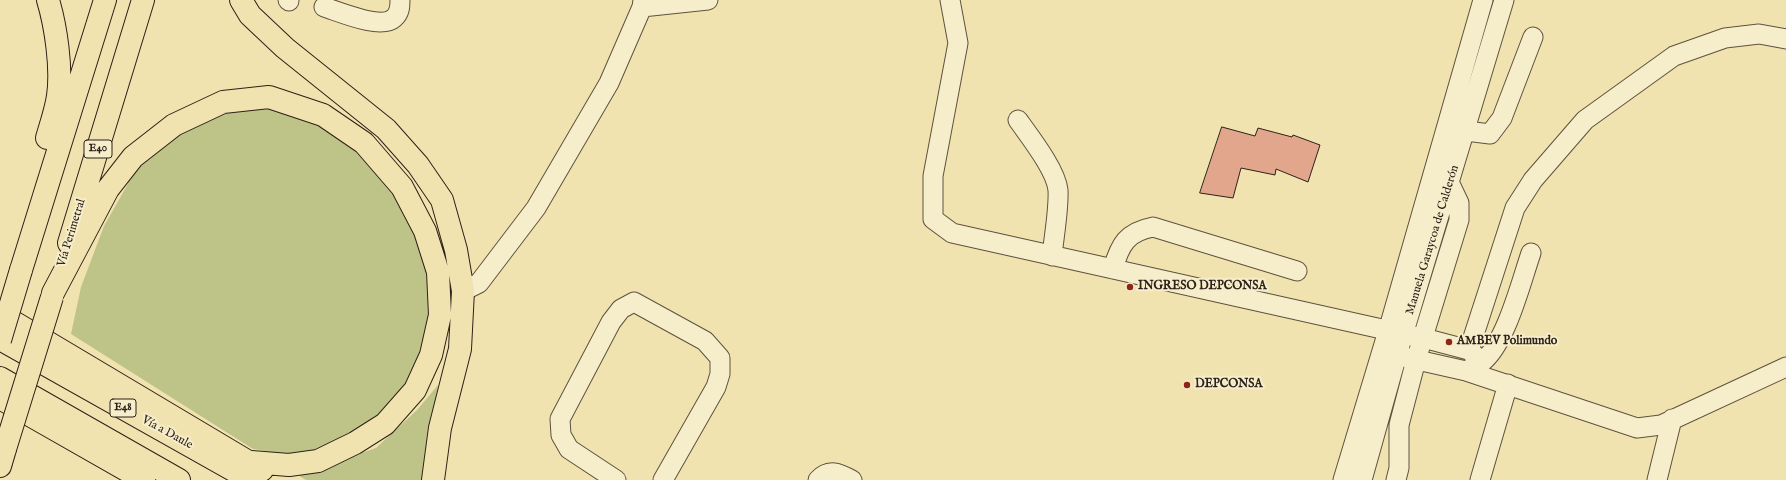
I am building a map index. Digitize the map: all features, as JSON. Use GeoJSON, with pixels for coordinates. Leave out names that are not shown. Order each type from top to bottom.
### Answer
{"type":"FeatureCollection","features":[{"type":"Feature","properties":{"kind":"highway"},"geometry":{"type":"LineString","coordinates":[[23,264],[22,241],[58,95],[58,56],[54,19],[48,0]]}},
{"type":"Feature","properties":{"kind":"highway"},"geometry":{"type":"LineString","coordinates":[[0,339],[105,0]]}},
{"type":"Feature","properties":{"kind":"highway","name":"Vía Perimetral"},"geometry":{"type":"LineString","coordinates":[[3,457],[143,0]]}},
{"type":"Feature","properties":{"kind":"highway"},"geometry":{"type":"LineString","coordinates":[[241,0],[250,14],[285,48],[386,129],[418,165],[442,200],[456,250],[463,291],[460,349],[440,428],[433,480]]}},
{"type":"Feature","properties":{"kind":"highway"},"geometry":{"type":"LineString","coordinates":[[53,295],[108,189],[133,157],[174,125],[223,102],[269,97],[323,115],[364,143],[402,187],[425,231],[438,272],[440,315],[431,355],[415,390],[385,424],[355,443],[318,460],[251,471]]}},
{"type":"Feature","properties":{"kind":"highway"},"geometry":{"type":"LineString","coordinates":[[0,314],[251,471],[279,480]]}},
{"type":"Feature","properties":{"kind":"highway","name":"Vía a Daule"},"geometry":{"type":"LineString","coordinates":[[0,339],[251,471]]}},
{"type":"Feature","properties":{"kind":"highway"},"geometry":{"type":"LineString","coordinates":[[0,378],[179,480]]}},
{"type":"Feature","properties":{"kind":"highway"},"geometry":{"type":"LineString","coordinates":[[0,398],[144,480]]}},
{"type":"Feature","properties":{"kind":"street"},"geometry":{"type":"LineString","coordinates":[[324,7],[374,23],[385,22],[394,18],[399,11],[400,0]]}},
{"type":"Feature","properties":{"kind":"street"},"geometry":{"type":"LineString","coordinates":[[463,291],[479,283],[536,208],[609,83],[642,3],[708,0]]}},
{"type":"Feature","properties":{"kind":"street"},"geometry":{"type":"LineString","coordinates":[[950,0],[958,43],[933,176],[933,219],[952,233],[1423,338],[1475,356],[1494,350],[1504,330],[1531,253]]}},
{"type":"Feature","properties":{"kind":"street","name":"Manuela Garaycoa de Calderón"},"geometry":{"type":"LineString","coordinates":[[1362,480],[1397,355],[1396,333],[1483,0]]}},
{"type":"Feature","properties":{"kind":"street","name":"Manuela Garaycoa de Calderón"},"geometry":{"type":"LineString","coordinates":[[1343,480],[1450,184],[1504,0]]}},
{"type":"Feature","properties":{"kind":"street"},"geometry":{"type":"LineString","coordinates":[[1466,372],[1475,356],[1515,208],[1533,180],[1585,120],[1674,56],[1725,38],[1759,34],[1786,38]]}},
{"type":"Feature","properties":{"kind":"street"},"geometry":{"type":"LineString","coordinates":[[1466,131],[1490,134],[1495,128],[1502,118],[1533,37]]}},
{"type":"Feature","properties":{"kind":"street"},"geometry":{"type":"LineString","coordinates":[[1018,120],[1038,147],[1051,171],[1058,190],[1052,256]]}},
{"type":"Feature","properties":{"kind":"street"},"geometry":{"type":"LineString","coordinates":[[1396,480],[1399,468],[1399,425],[1416,360],[1459,220],[1459,203],[1450,184]]}},
{"type":"Feature","properties":{"kind":"street"},"geometry":{"type":"LineString","coordinates":[[1113,269],[1117,253],[1126,239],[1139,230],[1153,227],[1297,271]]}},
{"type":"Feature","properties":{"kind":"street"},"geometry":{"type":"LineString","coordinates":[[616,480],[569,449],[561,435],[560,419],[611,322],[621,309],[634,302],[705,341],[720,358],[720,374],[716,387],[663,480]]}},
{"type":"Feature","properties":{"kind":"street"},"geometry":{"type":"LineString","coordinates":[[1397,355],[1508,384],[1637,428],[1661,425],[1786,367]]}},
{"type":"Feature","properties":{"kind":"street"},"geometry":{"type":"LineString","coordinates":[[1480,480],[1508,384]]}},
{"type":"Feature","properties":{"kind":"street"},"geometry":{"type":"LineString","coordinates":[[1658,480],[1672,419]]}},
{"type":"Feature","properties":{"kind":"street"},"geometry":{"type":"LineString","coordinates":[[818,480],[828,472],[838,472],[852,480]]}},
{"type":"Feature","properties":{"kind":"green space"},"geometry":{"type":"Polygon","coordinates":[[[260,105],[303,115],[351,141],[396,190],[412,224],[426,262],[431,298],[428,334],[415,373],[392,404],[360,430],[333,447],[291,455],[253,449],[71,334],[81,287],[104,226],[142,159],[173,134],[212,114],[260,105]]]}},
{"type":"Feature","properties":{"kind":"green space"},"geometry":{"type":"Polygon","coordinates":[[[438,385],[424,472],[425,480],[306,480],[298,475],[376,448],[417,410],[438,385]]]}},
{"type":"Feature","properties":{"kind":"building"},"geometry":{"type":"Polygon","coordinates":[[[1222,127],[1255,136],[1258,128],[1292,137],[1293,135],[1320,145],[1308,182],[1276,169],[1275,175],[1241,168],[1233,198],[1200,193],[1222,127]]]}},
{"type":"Feature","properties":{"kind":"place","name":"INGRESO DEPCONSA"},"geometry":{"type":"Point","coordinates":[1130,287]}},
{"type":"Feature","properties":{"kind":"place","name":"AMBEV Polimundo"},"geometry":{"type":"Point","coordinates":[1449,342]}},
{"type":"Feature","properties":{"kind":"place","name":"DEPCONSA"},"geometry":{"type":"Point","coordinates":[1187,385]}}]}
